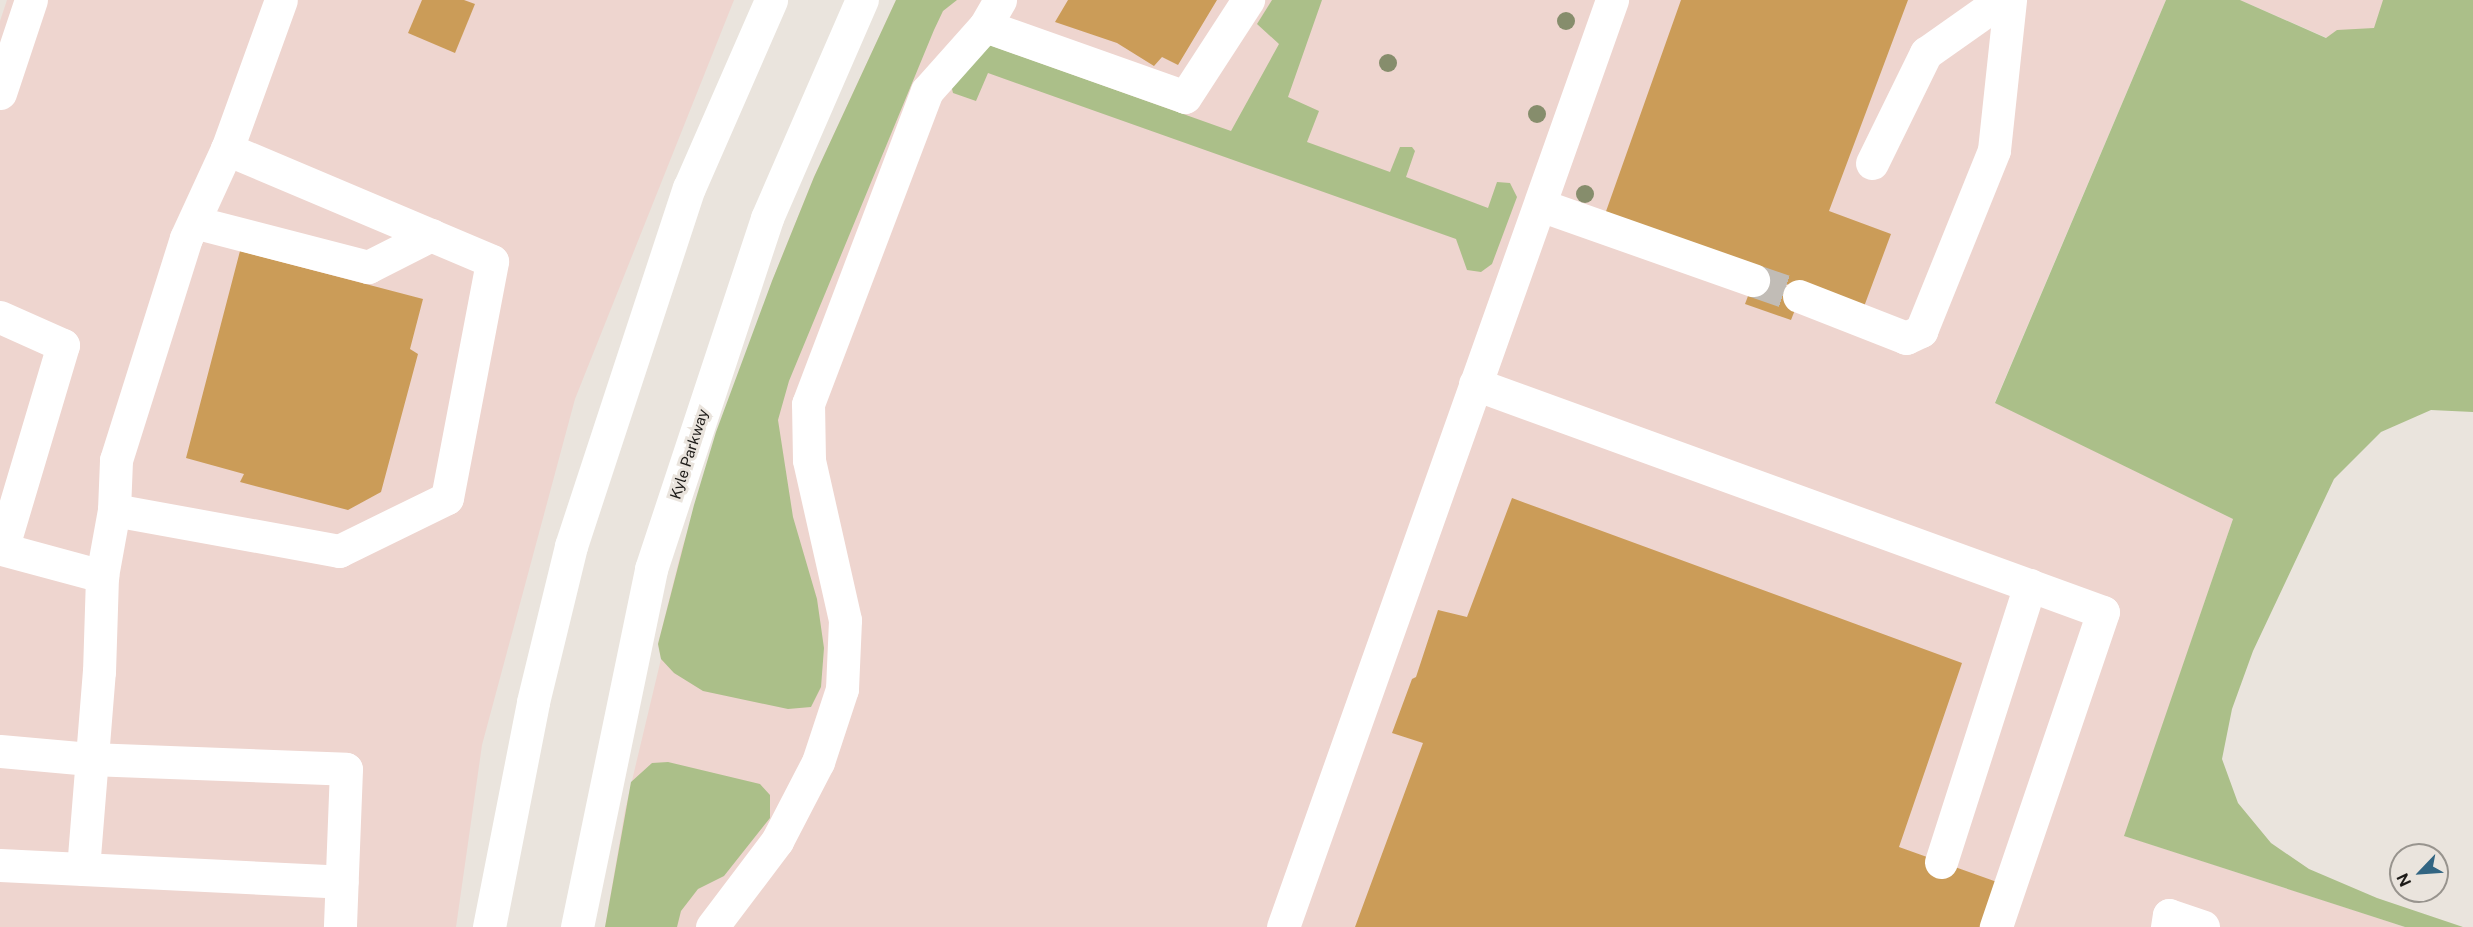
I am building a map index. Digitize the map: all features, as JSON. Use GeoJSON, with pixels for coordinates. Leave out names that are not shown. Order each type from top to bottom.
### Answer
{"type":"FeatureCollection","features":[{"type":"Feature","properties":{"kind":"street"},"geometry":{"type":"LineString","coordinates":[[0,93],[31,0]]}},
{"type":"Feature","properties":{"kind":"street"},"geometry":{"type":"LineString","coordinates":[[83,869],[90,759],[99,672],[102,576],[114,510],[116,460],[194,222],[227,149],[281,0]]}},
{"type":"Feature","properties":{"kind":"street"},"geometry":{"type":"LineString","coordinates":[[489,927],[533,702],[570,546],[689,188],[771,0]]}},
{"type":"Feature","properties":{"kind":"street","name":"Kyle Parkway"},"geometry":{"type":"LineString","coordinates":[[577,927],[651,569],[767,219],[862,0]]}},
{"type":"Feature","properties":{"kind":"street"},"geometry":{"type":"LineString","coordinates":[[712,927],[777,841],[818,762],[842,689],[845,620],[809,460],[807,404],[927,91],[993,13],[1185,97],[1248,0]]}},
{"type":"Feature","properties":{"kind":"street"},"geometry":{"type":"LineString","coordinates":[[1283,927],[1612,0]]}},
{"type":"Feature","properties":{"kind":"street"},"geometry":{"type":"LineString","coordinates":[[1872,163],[1926,53],[2001,0]]}},
{"type":"Feature","properties":{"kind":"street"},"geometry":{"type":"LineString","coordinates":[[1799,296],[1906,338],[1921,331],[1934,305],[1994,150],[2010,0]]}},
{"type":"Feature","properties":{"kind":"street"},"geometry":{"type":"LineString","coordinates":[[114,510],[339,551],[447,498],[492,261],[227,149]]}},
{"type":"Feature","properties":{"kind":"street"},"geometry":{"type":"LineString","coordinates":[[1540,205],[1753,279]]}},
{"type":"Feature","properties":{"kind":"street"},"geometry":{"type":"LineString","coordinates":[[194,222],[368,267],[431,235]]}},
{"type":"Feature","properties":{"kind":"street"},"geometry":{"type":"LineString","coordinates":[[0,317],[63,345],[1,549],[102,576]]}},
{"type":"Feature","properties":{"kind":"street"},"geometry":{"type":"LineString","coordinates":[[1475,384],[2103,612],[1996,927]]}},
{"type":"Feature","properties":{"kind":"street"},"geometry":{"type":"LineString","coordinates":[[1941,862],[2030,585]]}},
{"type":"Feature","properties":{"kind":"street"},"geometry":{"type":"LineString","coordinates":[[0,751],[90,759],[346,769],[340,927]]}},
{"type":"Feature","properties":{"kind":"street"},"geometry":{"type":"LineString","coordinates":[[0,865],[342,882]]}},
{"type":"Feature","properties":{"kind":"street"},"geometry":{"type":"LineString","coordinates":[[2167,927],[2169,915],[2203,927]]}},
{"type":"Feature","properties":{"kind":"shaded area"},"geometry":{"type":"Polygon","coordinates":[[[7,0],[734,0],[575,399],[482,745],[456,927],[0,927],[0,21],[7,0]]]}},
{"type":"Feature","properties":{"kind":"shaded area"},"geometry":{"type":"Polygon","coordinates":[[[896,0],[2166,0],[1995,402],[2233,519],[2125,836],[2405,927],[605,927],[625,810],[661,659],[658,644],[682,548],[772,281],[814,177],[896,0]]]}},
{"type":"Feature","properties":{"kind":"shaded area"},"geometry":{"type":"Polygon","coordinates":[[[2240,0],[2410,0],[2387,64],[2240,0]]]}},
{"type":"Feature","properties":{"kind":"green space"},"geometry":{"type":"Polygon","coordinates":[[[896,0],[957,0],[943,11],[934,30],[789,381],[778,420],[793,517],[817,599],[824,648],[821,687],[811,707],[788,709],[703,691],[674,673],[661,659],[658,644],[694,505],[716,432],[772,281],[814,177],[896,0]]]}},
{"type":"Feature","properties":{"kind":"green space"},"geometry":{"type":"Polygon","coordinates":[[[1272,0],[1322,0],[1288,97],[1319,111],[1307,142],[1390,172],[1400,147],[1412,147],[1415,151],[1406,177],[1488,208],[1497,182],[1510,183],[1517,197],[1492,264],[1481,272],[1467,270],[1456,239],[988,73],[976,101],[953,93],[951,85],[978,41],[1231,131],[1279,44],[1257,24],[1272,0]]]}},
{"type":"Feature","properties":{"kind":"green space"},"geometry":{"type":"Polygon","coordinates":[[[2166,0],[2240,0],[2326,38],[2337,30],[2374,28],[2383,0],[2473,0],[2473,412],[2431,410],[2381,432],[2334,479],[2253,651],[2232,709],[2222,759],[2238,803],[2271,843],[2309,869],[2389,903],[2463,927],[2405,927],[2124,836],[2233,519],[1995,403],[2166,0]]]}},
{"type":"Feature","properties":{"kind":"green space"},"geometry":{"type":"Polygon","coordinates":[[[668,762],[760,784],[770,795],[770,818],[724,876],[698,889],[681,911],[677,927],[605,927],[631,782],[652,763],[668,762]]]}},
{"type":"Feature","properties":{"kind":"building"},"geometry":{"type":"Polygon","coordinates":[[[422,0],[464,0],[475,4],[455,53],[408,33],[422,0]]]}},
{"type":"Feature","properties":{"kind":"building"},"geometry":{"type":"Polygon","coordinates":[[[1068,0],[1217,0],[1178,65],[1162,57],[1154,66],[1117,43],[1055,22],[1068,0]]]}},
{"type":"Feature","properties":{"kind":"building"},"geometry":{"type":"Polygon","coordinates":[[[1681,0],[1908,0],[1829,211],[1891,234],[1862,312],[1604,217],[1681,0]]]}},
{"type":"Feature","properties":{"kind":"building"},"geometry":{"type":"Polygon","coordinates":[[[240,251],[423,299],[410,349],[418,354],[381,492],[348,510],[240,482],[244,474],[186,458],[240,251]]]}},
{"type":"Feature","properties":{"kind":"building"},"geometry":{"type":"Polygon","coordinates":[[[1756,275],[1802,292],[1791,320],[1745,304],[1756,275]]]}},
{"type":"Feature","properties":{"kind":"building"},"geometry":{"type":"Polygon","coordinates":[[[1512,498],[1962,663],[1899,847],[1997,882],[1981,927],[1355,927],[1423,743],[1392,733],[1412,679],[1416,677],[1438,610],[1467,617],[1512,498]]]}},
{"type":"Feature","properties":{"kind":"tunnel"},"geometry":{"type":"LineString","coordinates":[[1753,280],[1799,296]]}}]}
